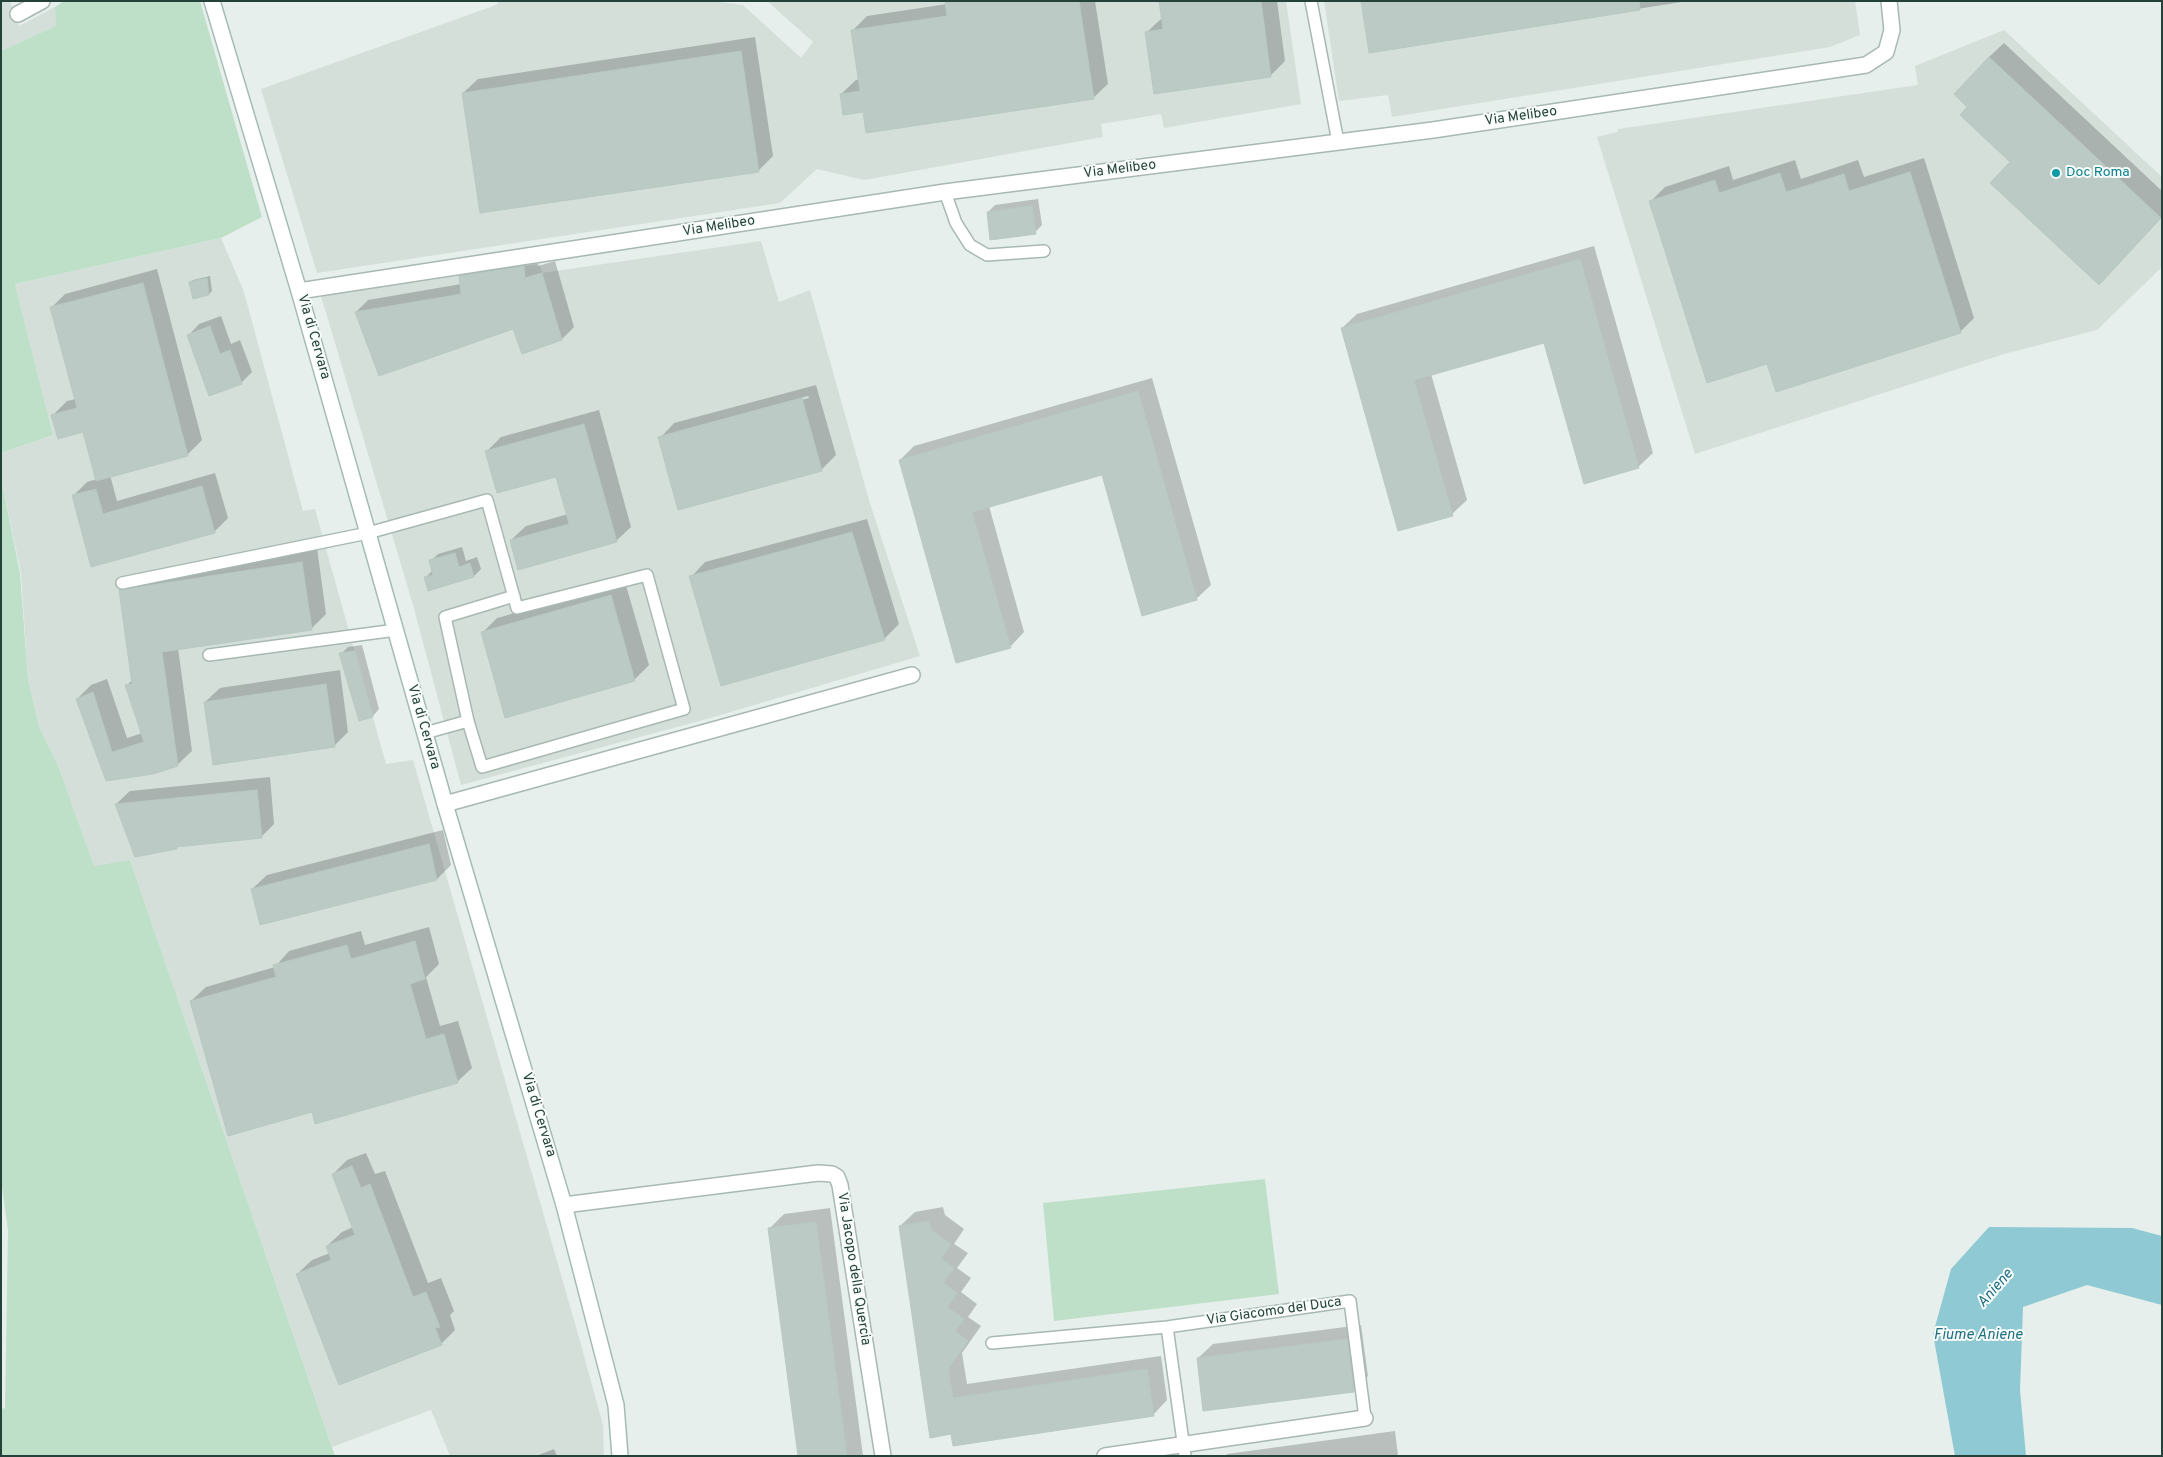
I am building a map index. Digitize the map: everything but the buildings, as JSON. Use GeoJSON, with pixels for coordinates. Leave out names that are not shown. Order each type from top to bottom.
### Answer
{"type":"FeatureCollection","features":[{"type":"Feature","properties":{"kind":"street"},"geometry":{"type":"LineString","coordinates":[[18,14],[42,1]]}},
{"type":"Feature","properties":{"kind":"street","name":"Via di Cervara"},"geometry":{"type":"LineString","coordinates":[[212,1],[299,291],[445,804],[564,1205],[616,1405],[620,1456]]}},
{"type":"Feature","properties":{"kind":"street","name":"Via Melibeo"},"geometry":{"type":"LineString","coordinates":[[299,291],[946,192],[1433,130],[1866,66],[1886,52],[1892,30],[1889,1]]}},
{"type":"Feature","properties":{"kind":"street"},"geometry":{"type":"LineString","coordinates":[[445,804],[912,675]]}},
{"type":"Feature","properties":{"kind":"street","name":"Via Jacopo della Quercia"},"geometry":{"type":"LineString","coordinates":[[564,1205],[818,1174],[832,1174],[837,1177],[840,1185],[883,1456]]}},
{"type":"Feature","properties":{"kind":"street","name":"Via Giacomo del Duca"},"geometry":{"type":"LineString","coordinates":[[1104,1456],[1184,1450],[1365,1418]]}},
{"type":"Feature","properties":{"kind":"lane"},"geometry":{"type":"LineString","coordinates":[[1311,1],[1338,142]]}},
{"type":"Feature","properties":{"kind":"lane"},"geometry":{"type":"LineString","coordinates":[[946,192],[956,223],[970,245],[987,255],[1044,251]]}},
{"type":"Feature","properties":{"kind":"lane"},"geometry":{"type":"LineString","coordinates":[[122,583],[368,533],[488,500],[514,596],[517,608],[648,576],[684,709],[482,767],[468,721],[445,617],[514,596]]}},
{"type":"Feature","properties":{"kind":"lane"},"geometry":{"type":"LineString","coordinates":[[209,654],[396,630]]}},
{"type":"Feature","properties":{"kind":"lane"},"geometry":{"type":"LineString","coordinates":[[425,733],[468,721]]}},
{"type":"Feature","properties":{"kind":"lane","name":"Via Giacomo del Duca"},"geometry":{"type":"LineString","coordinates":[[992,1343],[1167,1326],[1350,1301],[1365,1418]]}},
{"type":"Feature","properties":{"kind":"lane"},"geometry":{"type":"LineString","coordinates":[[1167,1326],[1184,1450]]}},
{"type":"Feature","properties":{"kind":"shaded area"},"geometry":{"type":"Polygon","coordinates":[[[1,1],[9,1],[18,14],[19,26],[55,7],[57,26],[1,51],[1,1]]]}},
{"type":"Feature","properties":{"kind":"shaded area"},"geometry":{"type":"Polygon","coordinates":[[[500,1],[710,1],[743,5],[801,58],[813,42],[767,1],[1286,1],[1301,104],[1164,128],[1161,114],[1101,124],[1103,137],[864,180],[817,169],[780,203],[317,273],[261,89],[496,5],[500,1]]]}},
{"type":"Feature","properties":{"kind":"shaded area"},"geometry":{"type":"Polygon","coordinates":[[[1324,1],[1855,1],[1860,35],[1830,47],[1392,117],[1388,95],[1339,101],[1324,1]]]}},
{"type":"Feature","properties":{"kind":"shaded area"},"geometry":{"type":"Polygon","coordinates":[[[2004,30],[2162,177],[2162,267],[2097,330],[2004,354],[1695,454],[1597,137],[1617,132],[1618,129],[1918,85],[1915,66],[2004,30]]]}},
{"type":"Feature","properties":{"kind":"shaded area"},"geometry":{"type":"Polygon","coordinates":[[[221,238],[244,292],[303,511],[315,509],[386,764],[413,760],[580,1341],[603,1425],[604,1456],[450,1456],[431,1410],[332,1447],[130,860],[94,867],[59,768],[39,726],[28,679],[21,573],[1,477],[1,453],[53,435],[15,284],[221,238]]]}},
{"type":"Feature","properties":{"kind":"shaded area"},"geometry":{"type":"Polygon","coordinates":[[[761,241],[779,302],[810,290],[869,500],[920,656],[707,719],[461,785],[413,605],[321,296],[540,264],[542,273],[761,241]]]}},
{"type":"Feature","properties":{"kind":"green space"},"geometry":{"type":"Polygon","coordinates":[[[64,1],[200,1],[262,217],[221,238],[15,284],[53,435],[1,453],[1,51],[56,26],[55,7],[64,1]]]}},
{"type":"Feature","properties":{"kind":"green space"},"geometry":{"type":"Polygon","coordinates":[[[1,477],[20,573],[28,679],[39,726],[59,768],[94,866],[130,860],[335,1456],[1,1456],[1,1409],[5,1408],[8,1230],[1,1180],[1,477]]]}},
{"type":"Feature","properties":{"kind":"green space"},"geometry":{"type":"Polygon","coordinates":[[[1265,1179],[1279,1294],[1054,1321],[1043,1203],[1265,1179]]]}},
{"type":"Feature","properties":{"kind":"water","name":"Fiume Aniene"},"geometry":{"type":"Polygon","coordinates":[[[1989,1227],[2132,1228],[2162,1236],[2162,1305],[2087,1285],[2023,1307],[2020,1390],[2026,1456],[1955,1456],[1933,1334],[1951,1269],[1989,1227]]]}},
{"type":"Feature","properties":{"kind":"place","name":"Doc Roma"},"geometry":{"type":"Point","coordinates":[2056,173]}},
{"type":"Feature","properties":{"kind":"water label","name":"Aniene"},"geometry":{"type":"Point","coordinates":[1996,1289]}}]}
